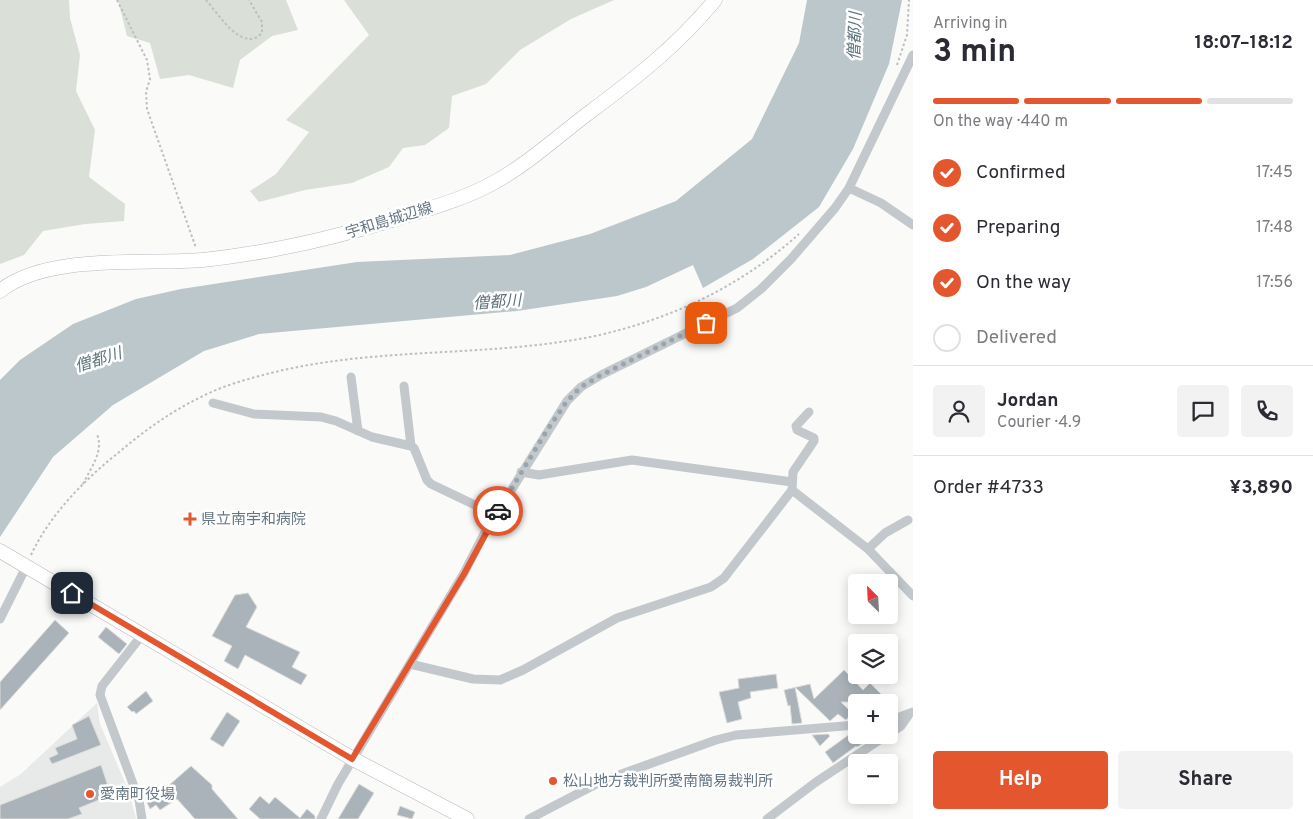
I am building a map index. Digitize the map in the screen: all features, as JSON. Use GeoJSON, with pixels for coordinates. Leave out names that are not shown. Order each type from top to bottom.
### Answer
{"type":"FeatureCollection","features":[{"type":"Feature","properties":{"kind":"main road","name":"宇和島城辺線"},"geometry":{"type":"LineString","coordinates":[[0,291],[28,276],[47,270],[82,265],[200,260],[256,254],[358,230],[470,194],[494,183],[645,72],[669,51],[715,0]]}},
{"type":"Feature","properties":{"kind":"main road"},"geometry":{"type":"LineString","coordinates":[[0,550],[352,759],[467,819]]}},
{"type":"Feature","properties":{"kind":"street"},"geometry":{"type":"LineString","coordinates":[[321,819],[352,759],[464,574],[496,515],[567,401],[581,387],[601,375],[737,308],[761,289],[791,259],[836,208],[849,188],[913,55]]}},
{"type":"Feature","properties":{"kind":"street"},"geometry":{"type":"LineString","coordinates":[[849,188],[881,202],[913,225]]}},
{"type":"Feature","properties":{"kind":"street"},"geometry":{"type":"LineString","coordinates":[[351,377],[358,430]]}},
{"type":"Feature","properties":{"kind":"street"},"geometry":{"type":"LineString","coordinates":[[404,386],[411,446]]}},
{"type":"Feature","properties":{"kind":"street"},"geometry":{"type":"LineString","coordinates":[[213,403],[254,414],[321,417],[336,421],[372,437],[411,446],[414,448],[427,480],[431,484],[496,515]]}},
{"type":"Feature","properties":{"kind":"street"},"geometry":{"type":"LineString","coordinates":[[410,664],[473,679],[500,680],[617,618],[712,586],[724,578],[792,486],[793,472],[814,441],[814,438],[797,430],[796,426],[809,412]]}},
{"type":"Feature","properties":{"kind":"street"},"geometry":{"type":"LineString","coordinates":[[522,472],[539,475],[632,460],[792,486],[868,549],[913,596]]}},
{"type":"Feature","properties":{"kind":"street"},"geometry":{"type":"LineString","coordinates":[[868,549],[885,533],[908,520]]}},
{"type":"Feature","properties":{"kind":"street"},"geometry":{"type":"LineString","coordinates":[[0,619],[24,564]]}},
{"type":"Feature","properties":{"kind":"street"},"geometry":{"type":"LineString","coordinates":[[142,635],[102,686],[100,695],[139,800],[142,819]]}},
{"type":"Feature","properties":{"kind":"street"},"geometry":{"type":"LineString","coordinates":[[898,718],[910,714]]}},
{"type":"Feature","properties":{"kind":"street"},"geometry":{"type":"LineString","coordinates":[[898,728],[910,714]]}},
{"type":"Feature","properties":{"kind":"street"},"geometry":{"type":"LineString","coordinates":[[529,819],[602,781],[716,740],[736,735],[848,726]]}},
{"type":"Feature","properties":{"kind":"street"},"geometry":{"type":"LineString","coordinates":[[767,819],[816,782],[873,744]]}},
{"type":"Feature","properties":{"kind":"path"},"geometry":{"type":"LineString","coordinates":[[117,0],[147,60],[150,79],[146,92],[147,109],[200,260]]}},
{"type":"Feature","properties":{"kind":"path"},"geometry":{"type":"LineString","coordinates":[[206,0],[235,34],[243,38],[252,39],[262,33],[262,22],[249,0]]}},
{"type":"Feature","properties":{"kind":"path"},"geometry":{"type":"LineString","coordinates":[[896,70],[907,35],[909,0]]}},
{"type":"Feature","properties":{"kind":"path"},"geometry":{"type":"LineString","coordinates":[[24,564],[46,530],[82,486],[108,461],[164,417],[202,396],[233,384],[329,360],[549,344],[649,322],[691,305],[755,271],[805,230]]}},
{"type":"Feature","properties":{"kind":"path"},"geometry":{"type":"LineString","coordinates":[[82,486],[100,451],[100,444],[96,434]]}},
{"type":"Feature","properties":{"kind":"shaded area"},"geometry":{"type":"Polygon","coordinates":[[[0,0],[69,0],[70,18],[80,55],[76,91],[95,130],[89,177],[125,204],[124,221],[85,224],[43,231],[24,255],[0,264],[0,0]]]}},
{"type":"Feature","properties":{"kind":"shaded area"},"geometry":{"type":"Polygon","coordinates":[[[118,0],[286,0],[298,30],[272,36],[240,60],[233,88],[189,75],[160,79],[150,43],[127,36],[118,0]]]}},
{"type":"Feature","properties":{"kind":"shaded area"},"geometry":{"type":"Polygon","coordinates":[[[344,0],[614,0],[571,19],[520,50],[486,84],[452,96],[449,128],[425,145],[403,148],[389,167],[352,183],[305,190],[259,202],[250,191],[276,174],[309,132],[286,120],[369,35],[344,0]]]}},
{"type":"Feature","properties":{"kind":"shaded area"},"geometry":{"type":"Polygon","coordinates":[[[97,703],[100,724],[129,792],[136,819],[0,819],[0,787],[21,774],[97,703]]]}},
{"type":"Feature","properties":{"kind":"water","name":"僧都川"},"geometry":{"type":"Polygon","coordinates":[[[807,0],[902,0],[889,64],[853,149],[819,207],[753,259],[703,288],[693,265],[646,287],[617,296],[517,311],[259,334],[204,351],[113,405],[53,457],[0,537],[0,380],[20,360],[73,324],[136,299],[181,289],[357,262],[510,255],[590,234],[676,201],[752,139],[799,43],[807,0]]]}},
{"type":"Feature","properties":{"kind":"building"},"geometry":{"type":"Polygon","coordinates":[[[248,593],[257,607],[246,627],[300,652],[292,667],[307,675],[301,685],[245,655],[238,669],[224,661],[232,646],[212,636],[235,595],[248,593]]]}},
{"type":"Feature","properties":{"kind":"building"},"geometry":{"type":"Polygon","coordinates":[[[55,620],[69,633],[0,710],[0,682],[55,620]]]}},
{"type":"Feature","properties":{"kind":"building"},"geometry":{"type":"Polygon","coordinates":[[[106,627],[127,644],[119,654],[98,637],[106,627]]]}},
{"type":"Feature","properties":{"kind":"building"},"geometry":{"type":"Polygon","coordinates":[[[844,670],[848,674],[848,684],[857,684],[863,690],[871,684],[881,694],[848,694],[848,702],[841,702],[848,709],[848,718],[846,720],[838,714],[830,721],[795,687],[810,684],[814,699],[844,670]]]}},
{"type":"Feature","properties":{"kind":"building"},"geometry":{"type":"Polygon","coordinates":[[[776,674],[778,688],[750,692],[751,698],[738,702],[742,719],[727,723],[719,692],[739,688],[738,679],[776,674]]]}},
{"type":"Feature","properties":{"kind":"building"},"geometry":{"type":"Polygon","coordinates":[[[795,687],[802,723],[792,724],[790,705],[788,706],[784,690],[795,687]]]}},
{"type":"Feature","properties":{"kind":"building"},"geometry":{"type":"Polygon","coordinates":[[[146,691],[153,701],[136,714],[134,711],[132,712],[127,707],[146,691]]]}},
{"type":"Feature","properties":{"kind":"building"},"geometry":{"type":"Polygon","coordinates":[[[227,712],[240,721],[223,747],[210,739],[227,712]]]}},
{"type":"Feature","properties":{"kind":"building"},"geometry":{"type":"Polygon","coordinates":[[[89,716],[101,745],[52,764],[49,758],[58,754],[55,748],[77,739],[72,725],[89,716]]]}},
{"type":"Feature","properties":{"kind":"building"},"geometry":{"type":"Polygon","coordinates":[[[828,734],[830,736],[820,746],[812,735],[828,734]]]}},
{"type":"Feature","properties":{"kind":"building"},"geometry":{"type":"Polygon","coordinates":[[[848,735],[848,744],[862,744],[856,746],[833,763],[825,752],[848,735]]]}},
{"type":"Feature","properties":{"kind":"building"},"geometry":{"type":"Polygon","coordinates":[[[101,765],[111,795],[79,808],[82,814],[68,819],[0,819],[0,805],[101,765]]]}},
{"type":"Feature","properties":{"kind":"building"},"geometry":{"type":"Polygon","coordinates":[[[191,766],[212,785],[212,789],[238,819],[195,819],[177,799],[160,810],[156,805],[150,809],[144,796],[157,788],[160,793],[191,766]]]}},
{"type":"Feature","properties":{"kind":"building"},"geometry":{"type":"Polygon","coordinates":[[[359,784],[374,793],[358,819],[338,819],[359,784]]]}},
{"type":"Feature","properties":{"kind":"building"},"geometry":{"type":"Polygon","coordinates":[[[260,796],[269,804],[275,797],[300,818],[307,809],[315,816],[315,819],[260,819],[249,809],[260,796]]]}},
{"type":"Feature","properties":{"kind":"building"},"geometry":{"type":"Polygon","coordinates":[[[400,806],[415,812],[412,819],[397,815],[400,806]]]}},
{"type":"Feature","properties":{"kind":"way so far"},"geometry":{"type":"LineString","coordinates":[[498,511],[546,432],[567,401],[581,387],[601,375],[706,323]]}},
{"type":"Feature","properties":{"kind":"place","name":"県立南宇和病院"},"geometry":{"type":"Point","coordinates":[190,519]}},
{"type":"Feature","properties":{"kind":"place","name":"松山地方裁判所愛南簡易裁判所"},"geometry":{"type":"Point","coordinates":[553,781]}},
{"type":"Feature","properties":{"kind":"place","name":"愛南町役場"},"geometry":{"type":"Point","coordinates":[90,794]}},
{"type":"Feature","properties":{"kind":"route"},"geometry":{"type":"LineString","coordinates":[[72,593],[352,759],[464,574],[498,511]]}}]}
